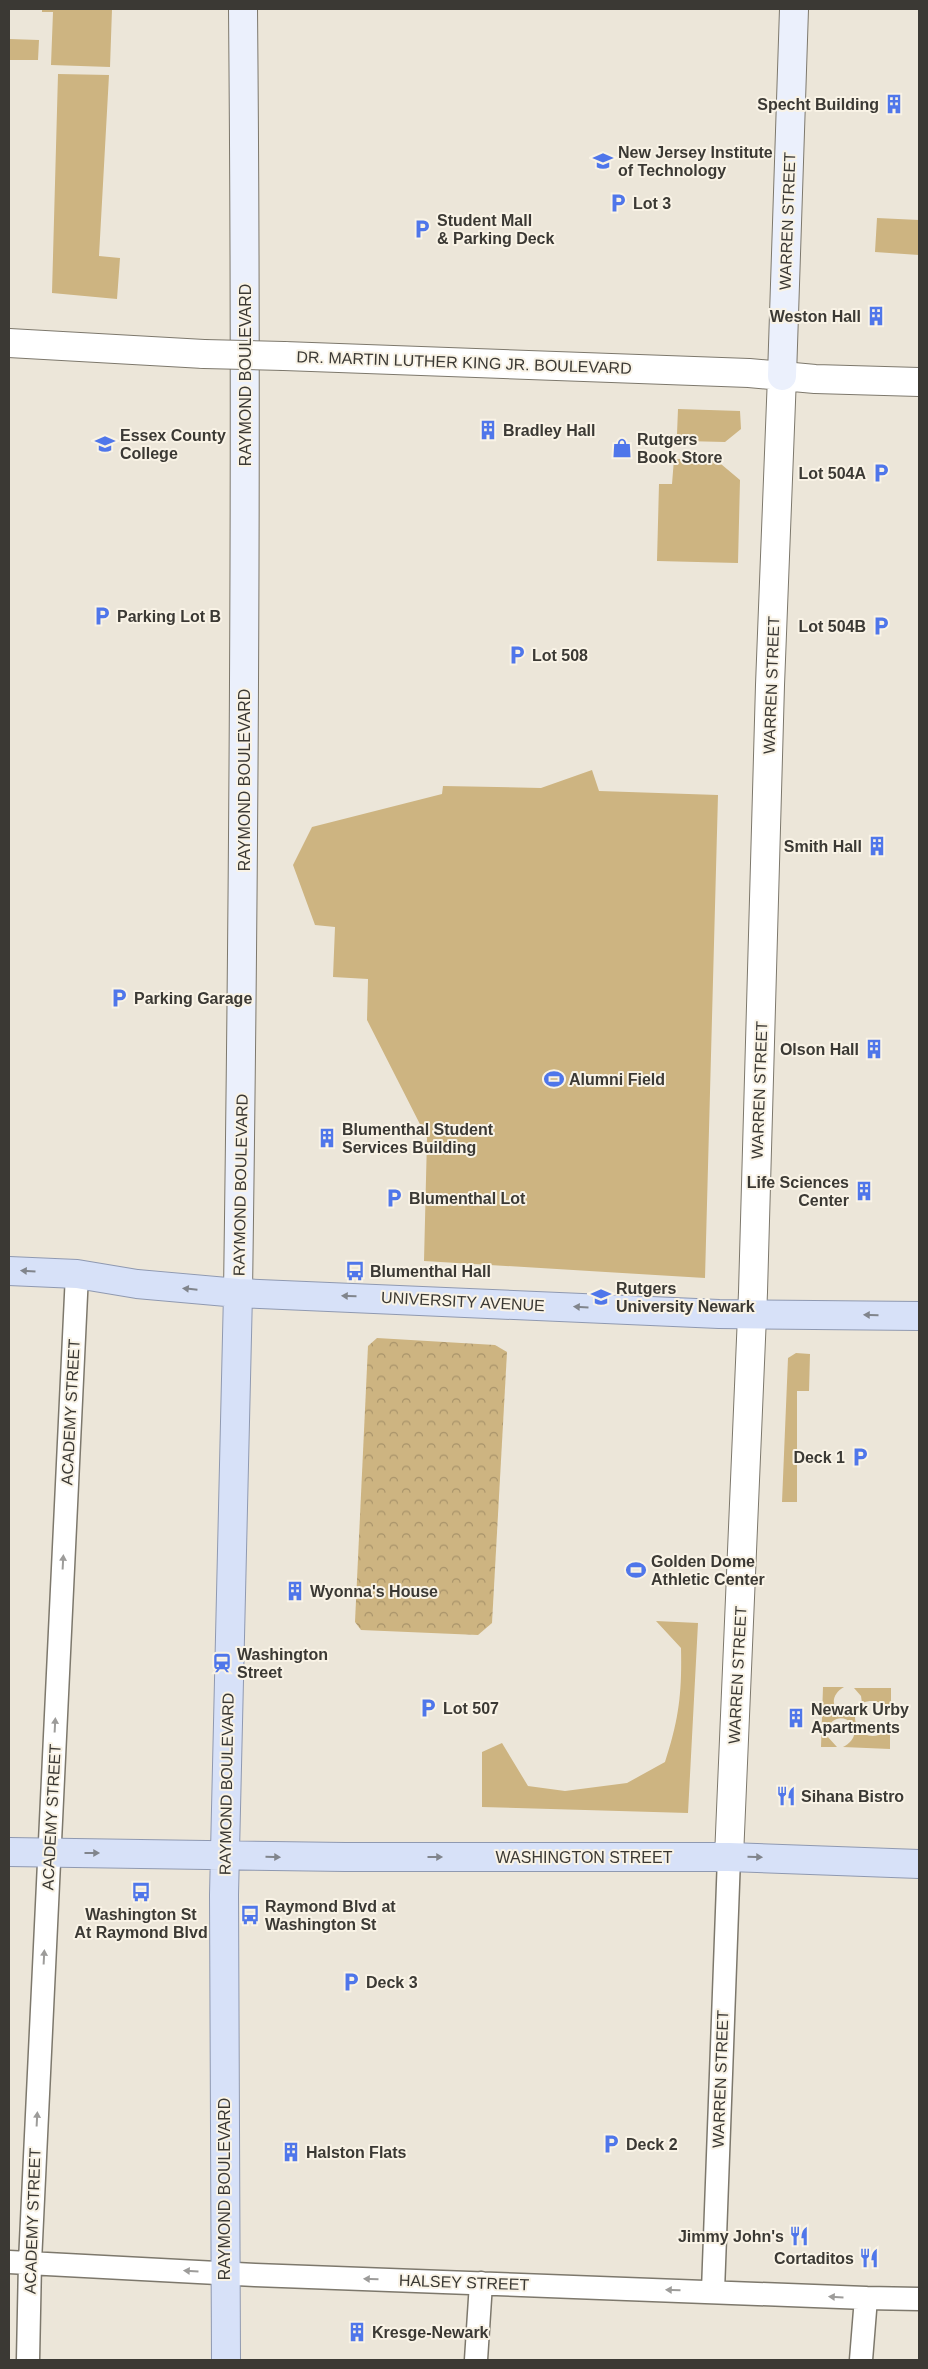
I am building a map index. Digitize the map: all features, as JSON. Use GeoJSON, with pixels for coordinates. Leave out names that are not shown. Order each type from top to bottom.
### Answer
{"type":"FeatureCollection","features":[{"type":"Feature","properties":{"kind":"main road","name":"RAYMOND BOULEVARD"},"geometry":{"type":"LineString","coordinates":[[226,2360],[224,2273],[224,1854],[238,1293],[245,726],[243,9]]}},
{"type":"Feature","properties":{"kind":"main road","name":"WARREN STREET"},"geometry":{"type":"LineString","coordinates":[[782,376],[794,9]]}},
{"type":"Feature","properties":{"kind":"main road","name":"UNIVERSITY AVENUE"},"geometry":{"type":"LineString","coordinates":[[9,1271],[77,1274],[137,1284],[238,1293],[752,1314],[919,1316]]}},
{"type":"Feature","properties":{"kind":"main road","name":"WASHINGTON STREET"},"geometry":{"type":"LineString","coordinates":[[9,1852],[354,1857],[729,1857],[919,1864]]}},
{"type":"Feature","properties":{"kind":"street","name":"DR. MARTIN LUTHER KING JR. BOULEVARD"},"geometry":{"type":"LineString","coordinates":[[9,343],[204,354],[730,372],[919,382]]}},
{"type":"Feature","properties":{"kind":"street","name":"WARREN STREET"},"geometry":{"type":"LineString","coordinates":[[713,2291],[752,1314],[770,684],[782,376]]}},
{"type":"Feature","properties":{"kind":"street","name":"ACADEMY STREET"},"geometry":{"type":"LineString","coordinates":[[28,2360],[19,2262],[50,1853],[77,1274]]}},
{"type":"Feature","properties":{"kind":"street","name":"HALSEY STREET"},"geometry":{"type":"LineString","coordinates":[[19,2262],[224,2273],[919,2299]]}},
{"type":"Feature","properties":{"kind":"street"},"geometry":{"type":"LineString","coordinates":[[476,2360],[481,2283]]}},
{"type":"Feature","properties":{"kind":"street"},"geometry":{"type":"LineString","coordinates":[[861,2360],[866,2298]]}},
{"type":"Feature","properties":{"kind":"green space"},"geometry":{"type":"Polygon","coordinates":[[[42,9],[112,9],[110,67],[51,65],[53,12],[42,12],[42,9]]]}},
{"type":"Feature","properties":{"kind":"green space"},"geometry":{"type":"Polygon","coordinates":[[[9,39],[39,40],[38,60],[9,60],[9,39]]]}},
{"type":"Feature","properties":{"kind":"green space"},"geometry":{"type":"Polygon","coordinates":[[[58,74],[109,75],[99,256],[120,258],[117,299],[52,293],[58,74]]]}},
{"type":"Feature","properties":{"kind":"green space"},"geometry":{"type":"Polygon","coordinates":[[[877,218],[919,220],[919,255],[875,252],[877,218]]]}},
{"type":"Feature","properties":{"kind":"green space"},"geometry":{"type":"Polygon","coordinates":[[[678,409],[740,411],[741,429],[725,442],[685,441],[677,434],[678,409]]]}},
{"type":"Feature","properties":{"kind":"green space"},"geometry":{"type":"Polygon","coordinates":[[[674,459],[715,459],[740,480],[738,563],[657,561],[659,484],[672,484],[674,459]]]}},
{"type":"Feature","properties":{"kind":"green space","name":"Alumni Field"},"geometry":{"type":"Polygon","coordinates":[[[592,770],[599,791],[718,795],[705,1278],[424,1261],[427,1138],[367,1020],[368,979],[333,977],[335,927],[315,925],[293,865],[312,827],[442,794],[443,786],[541,788],[592,770]]]}},
{"type":"Feature","properties":{"kind":"green space"},"geometry":{"type":"Polygon","coordinates":[[[377,1338],[495,1345],[507,1352],[492,1623],[478,1635],[361,1630],[355,1622],[368,1346],[377,1338]]]}},
{"type":"Feature","properties":{"kind":"green space"},"geometry":{"type":"Polygon","coordinates":[[[796,1353],[810,1354],[809,1391],[797,1391],[797,1502],[782,1502],[788,1358],[796,1353]]]}},
{"type":"Feature","properties":{"kind":"green space"},"geometry":{"type":"Polygon","coordinates":[[[656,1621],[698,1623],[688,1813],[482,1807],[482,1752],[502,1743],[528,1786],[565,1791],[627,1783],[665,1762],[679,1706],[681,1648],[656,1621]]]}},
{"type":"Feature","properties":{"kind":"green space"},"geometry":{"type":"Polygon","coordinates":[[[823,1687],[844,1687],[835,1696],[835,1707],[841,1715],[855,1714],[856,1724],[861,1732],[869,1736],[879,1735],[890,1722],[890,1749],[843,1747],[853,1738],[854,1727],[849,1720],[842,1718],[832,1721],[827,1728],[827,1736],[837,1747],[821,1747],[823,1687]]]}},
{"type":"Feature","properties":{"kind":"green space"},"geometry":{"type":"Polygon","coordinates":[[[854,1688],[891,1688],[891,1714],[879,1702],[862,1703],[861,1696],[854,1688]]]}},
{"type":"Feature","properties":{"kind":"place","name":"Specht Building"},"geometry":{"type":"Point","coordinates":[894,104]}},
{"type":"Feature","properties":{"kind":"place","name":"New Jersey Institute of Technology"},"geometry":{"type":"Point","coordinates":[603,161]}},
{"type":"Feature","properties":{"kind":"place","name":"Lot 3"},"geometry":{"type":"Point","coordinates":[618,203]}},
{"type":"Feature","properties":{"kind":"place","name":"Student Mall & Parking Deck"},"geometry":{"type":"Point","coordinates":[422,229]}},
{"type":"Feature","properties":{"kind":"place","name":"Weston Hall"},"geometry":{"type":"Point","coordinates":[876,316]}},
{"type":"Feature","properties":{"kind":"place","name":"Bradley Hall"},"geometry":{"type":"Point","coordinates":[488,430]}},
{"type":"Feature","properties":{"kind":"place","name":"Essex County College"},"geometry":{"type":"Point","coordinates":[105,444]}},
{"type":"Feature","properties":{"kind":"place","name":"Rutgers Book Store"},"geometry":{"type":"Point","coordinates":[622,448]}},
{"type":"Feature","properties":{"kind":"place","name":"Lot 504A"},"geometry":{"type":"Point","coordinates":[881,473]}},
{"type":"Feature","properties":{"kind":"place","name":"Parking Lot B"},"geometry":{"type":"Point","coordinates":[102,616]}},
{"type":"Feature","properties":{"kind":"place","name":"Lot 504B"},"geometry":{"type":"Point","coordinates":[881,626]}},
{"type":"Feature","properties":{"kind":"place","name":"Lot 508"},"geometry":{"type":"Point","coordinates":[517,655]}},
{"type":"Feature","properties":{"kind":"place","name":"Smith Hall"},"geometry":{"type":"Point","coordinates":[877,846]}},
{"type":"Feature","properties":{"kind":"place","name":"Parking Garage"},"geometry":{"type":"Point","coordinates":[119,998]}},
{"type":"Feature","properties":{"kind":"place","name":"Olson Hall"},"geometry":{"type":"Point","coordinates":[874,1049]}},
{"type":"Feature","properties":{"kind":"place","name":"Alumni Field"},"geometry":{"type":"Point","coordinates":[554,1079]}},
{"type":"Feature","properties":{"kind":"place","name":"Blumenthal Student Services Building"},"geometry":{"type":"Point","coordinates":[327,1138]}},
{"type":"Feature","properties":{"kind":"place","name":"Life Sciences Center"},"geometry":{"type":"Point","coordinates":[864,1191]}},
{"type":"Feature","properties":{"kind":"place","name":"Blumenthal Lot"},"geometry":{"type":"Point","coordinates":[394,1198]}},
{"type":"Feature","properties":{"kind":"place","name":"Blumenthal Hall"},"geometry":{"type":"Point","coordinates":[355,1271]}},
{"type":"Feature","properties":{"kind":"place","name":"Rutgers University Newark"},"geometry":{"type":"Point","coordinates":[601,1297]}},
{"type":"Feature","properties":{"kind":"place","name":"Deck 1"},"geometry":{"type":"Point","coordinates":[860,1457]}},
{"type":"Feature","properties":{"kind":"place","name":"Golden Dome Athletic Center"},"geometry":{"type":"Point","coordinates":[636,1570]}},
{"type":"Feature","properties":{"kind":"place","name":"Wyonna's House"},"geometry":{"type":"Point","coordinates":[295,1591]}},
{"type":"Feature","properties":{"kind":"place","name":"Washington Street"},"geometry":{"type":"Point","coordinates":[222,1663]}},
{"type":"Feature","properties":{"kind":"place","name":"Lot 507"},"geometry":{"type":"Point","coordinates":[428,1708]}},
{"type":"Feature","properties":{"kind":"place","name":"Newark Urby Apartments"},"geometry":{"type":"Point","coordinates":[796,1718]}},
{"type":"Feature","properties":{"kind":"place","name":"Sihana Bistro"},"geometry":{"type":"Point","coordinates":[786,1796]}},
{"type":"Feature","properties":{"kind":"place","name":"Washington St At Raymond Blvd"},"geometry":{"type":"Point","coordinates":[141,1892]}},
{"type":"Feature","properties":{"kind":"place","name":"Raymond Blvd at Washington St"},"geometry":{"type":"Point","coordinates":[250,1915]}},
{"type":"Feature","properties":{"kind":"place","name":"Deck 3"},"geometry":{"type":"Point","coordinates":[351,1982]}},
{"type":"Feature","properties":{"kind":"place","name":"Deck 2"},"geometry":{"type":"Point","coordinates":[611,2144]}},
{"type":"Feature","properties":{"kind":"place","name":"Halston Flats"},"geometry":{"type":"Point","coordinates":[291,2152]}},
{"type":"Feature","properties":{"kind":"place","name":"Jimmy John's"},"geometry":{"type":"Point","coordinates":[799,2236]}},
{"type":"Feature","properties":{"kind":"place","name":"Cortaditos"},"geometry":{"type":"Point","coordinates":[869,2258]}},
{"type":"Feature","properties":{"kind":"place","name":"Kresge-Newark"},"geometry":{"type":"Point","coordinates":[357,2332]}}]}
